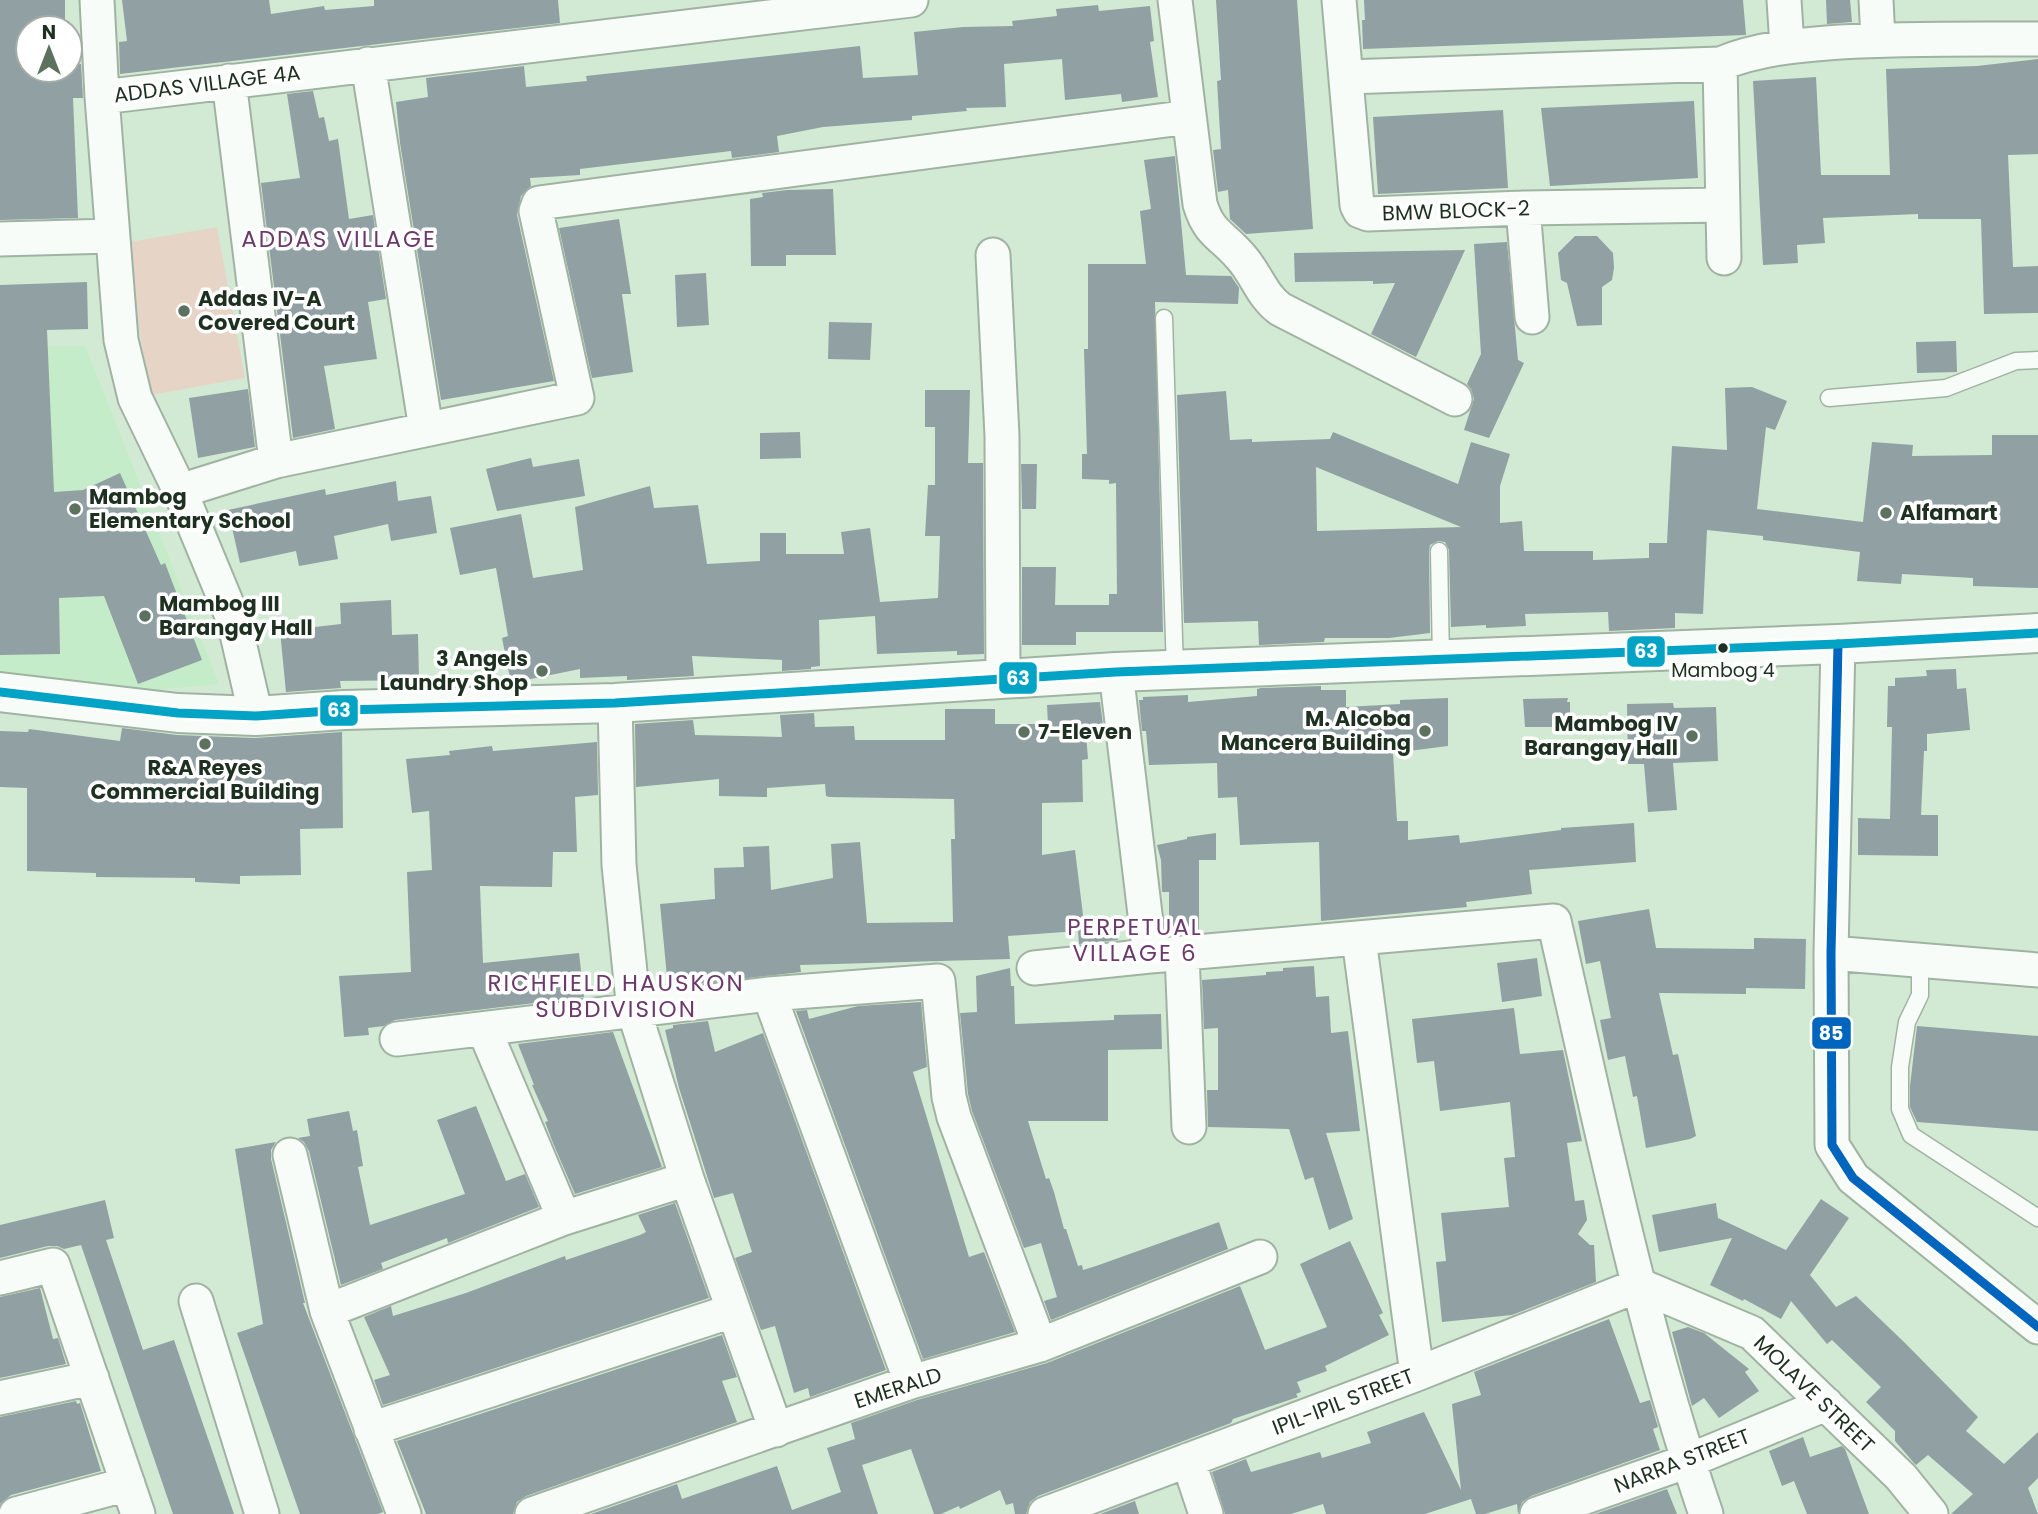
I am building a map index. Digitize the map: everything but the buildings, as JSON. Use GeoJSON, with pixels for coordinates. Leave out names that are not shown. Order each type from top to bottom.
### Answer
{"type":"FeatureCollection","features":[{"type":"Feature","properties":{"kind":"main road"},"geometry":{"type":"LineString","coordinates":[[0,692],[178,713],[256,716],[344,710],[615,703],[1116,672],[1838,645],[2038,633]]}},
{"type":"Feature","properties":{"kind":"street"},"geometry":{"type":"LineString","coordinates":[[97,0],[102,97]]}},
{"type":"Feature","properties":{"kind":"street","name":"ADDAS VILLAGE 4A"},"geometry":{"type":"LineString","coordinates":[[256,716],[234,621],[180,491],[135,398],[121,340],[102,97],[911,0]]}},
{"type":"Feature","properties":{"kind":"street"},"geometry":{"type":"LineString","coordinates":[[1175,0],[1200,204],[1206,222],[1221,240],[1240,255],[1269,300],[1280,309],[1455,399]]}},
{"type":"Feature","properties":{"kind":"street","name":"BMW BLOCK-2"},"geometry":{"type":"LineString","coordinates":[[1339,0],[1357,205],[1360,211],[1368,214],[1722,205]]}},
{"type":"Feature","properties":{"kind":"street"},"geometry":{"type":"LineString","coordinates":[[1784,0],[1787,46]]}},
{"type":"Feature","properties":{"kind":"street"},"geometry":{"type":"LineString","coordinates":[[1876,0],[1878,40]]}},
{"type":"Feature","properties":{"kind":"street"},"geometry":{"type":"LineString","coordinates":[[1347,77],[1720,64],[1742,54],[1787,46],[1878,40],[2038,39]]}},
{"type":"Feature","properties":{"kind":"street"},"geometry":{"type":"LineString","coordinates":[[368,64],[426,429]]}},
{"type":"Feature","properties":{"kind":"street"},"geometry":{"type":"LineString","coordinates":[[1720,64],[1724,258]]}},
{"type":"Feature","properties":{"kind":"street"},"geometry":{"type":"LineString","coordinates":[[229,81],[276,460]]}},
{"type":"Feature","properties":{"kind":"street"},"geometry":{"type":"LineString","coordinates":[[180,491],[276,460],[577,398],[536,211],[538,203],[1189,117]]}},
{"type":"Feature","properties":{"kind":"street"},"geometry":{"type":"LineString","coordinates":[[1523,208],[1532,317]]}},
{"type":"Feature","properties":{"kind":"street"},"geometry":{"type":"LineString","coordinates":[[0,239],[113,236]]}},
{"type":"Feature","properties":{"kind":"street"},"geometry":{"type":"LineString","coordinates":[[993,255],[1002,436],[1003,679]]}},
{"type":"Feature","properties":{"kind":"street"},"geometry":{"type":"LineString","coordinates":[[1838,645],[1831,953],[1832,1145],[1853,1178],[2038,1327]]}},
{"type":"Feature","properties":{"kind":"street"},"geometry":{"type":"LineString","coordinates":[[1116,672],[1166,955],[1189,1127]]}},
{"type":"Feature","properties":{"kind":"street"},"geometry":{"type":"LineString","coordinates":[[615,703],[619,865],[634,1011],[687,1179],[776,1430]]}},
{"type":"Feature","properties":{"kind":"street"},"geometry":{"type":"LineString","coordinates":[[1034,968],[1554,921],[1639,1285],[1688,1461],[1706,1514]]}},
{"type":"Feature","properties":{"kind":"street"},"geometry":{"type":"LineString","coordinates":[[1359,939],[1417,1374]]}},
{"type":"Feature","properties":{"kind":"street"},"geometry":{"type":"LineString","coordinates":[[1831,953],[2038,970]]}},
{"type":"Feature","properties":{"kind":"street"},"geometry":{"type":"LineString","coordinates":[[397,1039],[769,994],[939,981],[949,1097],[954,1117],[1040,1345]]}},
{"type":"Feature","properties":{"kind":"street"},"geometry":{"type":"LineString","coordinates":[[769,994],[911,1382]]}},
{"type":"Feature","properties":{"kind":"street"},"geometry":{"type":"LineString","coordinates":[[484,1029],[564,1218]]}},
{"type":"Feature","properties":{"kind":"street"},"geometry":{"type":"LineString","coordinates":[[290,1155],[327,1311],[404,1514]]}},
{"type":"Feature","properties":{"kind":"street"},"geometry":{"type":"LineString","coordinates":[[327,1311],[564,1218],[687,1179]]}},
{"type":"Feature","properties":{"kind":"street","name":"EMERALD"},"geometry":{"type":"LineString","coordinates":[[533,1514],[911,1382],[1040,1345],[1261,1257]]}},
{"type":"Feature","properties":{"kind":"street"},"geometry":{"type":"LineString","coordinates":[[0,1278],[53,1265],[133,1499],[16,1514]]}},
{"type":"Feature","properties":{"kind":"street","name":"IPIL-IPIL STREET"},"geometry":{"type":"LineString","coordinates":[[1045,1514],[1417,1374],[1639,1285]]}},
{"type":"Feature","properties":{"kind":"street","name":"MOLAVE STREET"},"geometry":{"type":"LineString","coordinates":[[1639,1285],[1752,1333],[1901,1477],[1931,1514]]}},
{"type":"Feature","properties":{"kind":"street"},"geometry":{"type":"LineString","coordinates":[[196,1301],[262,1514]]}},
{"type":"Feature","properties":{"kind":"street"},"geometry":{"type":"LineString","coordinates":[[371,1429],[733,1311]]}},
{"type":"Feature","properties":{"kind":"street"},"geometry":{"type":"LineString","coordinates":[[0,1398],[92,1378]]}},
{"type":"Feature","properties":{"kind":"street","name":"NARRA STREET"},"geometry":{"type":"LineString","coordinates":[[1537,1514],[1688,1461],[1826,1404]]}},
{"type":"Feature","properties":{"kind":"street"},"geometry":{"type":"LineString","coordinates":[[1188,1460],[1206,1514]]}},
{"type":"Feature","properties":{"kind":"lane"},"geometry":{"type":"LineString","coordinates":[[1164,318],[1175,671]]}},
{"type":"Feature","properties":{"kind":"lane"},"geometry":{"type":"LineString","coordinates":[[1829,398],[1946,388],[2016,361],[2038,360]]}},
{"type":"Feature","properties":{"kind":"lane"},"geometry":{"type":"LineString","coordinates":[[1439,551],[1441,660]]}},
{"type":"Feature","properties":{"kind":"lane"},"geometry":{"type":"LineString","coordinates":[[1920,960],[1920,995],[1907,1021],[1900,1067],[1900,1109],[1911,1135],[2038,1218]]}},
{"type":"Feature","properties":{"kind":"shaded area","name":"Addas IV-A Covered Court"},"geometry":{"type":"Polygon","coordinates":[[[217,227],[245,378],[151,395],[123,243],[217,227]]]}},
{"type":"Feature","properties":{"kind":"shaded area","name":"Mambog Elementary School"},"geometry":{"type":"Polygon","coordinates":[[[0,346],[85,346],[219,684],[142,691],[0,673],[0,346]]]}},
{"type":"Feature","properties":{"kind":"transit line","name":"63"},"geometry":{"type":"LineString","coordinates":[[0,692],[178,713],[256,716],[344,710],[615,703],[1116,672],[1838,644],[2038,633]]}},
{"type":"Feature","properties":{"kind":"transit line","name":"85"},"geometry":{"type":"LineString","coordinates":[[1838,644],[1831,953],[1832,1145],[1853,1178],[2038,1327]]}},
{"type":"Feature","properties":{"kind":"place","name":"Addas IV-A Covered Court"},"geometry":{"type":"Point","coordinates":[184,311]}},
{"type":"Feature","properties":{"kind":"place","name":"Mambog Elementary School"},"geometry":{"type":"Point","coordinates":[75,509]}},
{"type":"Feature","properties":{"kind":"place","name":"Alfamart"},"geometry":{"type":"Point","coordinates":[1886,513]}},
{"type":"Feature","properties":{"kind":"place","name":"Mambog III Barangay Hall"},"geometry":{"type":"Point","coordinates":[145,616]}},
{"type":"Feature","properties":{"kind":"place","name":"Mambog 4"},"geometry":{"type":"Point","coordinates":[1723,648]}},
{"type":"Feature","properties":{"kind":"place","name":"3 Angels Laundry Shop"},"geometry":{"type":"Point","coordinates":[542,671]}},
{"type":"Feature","properties":{"kind":"place","name":"M. Alcoba Mancera Building"},"geometry":{"type":"Point","coordinates":[1425,731]}},
{"type":"Feature","properties":{"kind":"place","name":"7-Eleven"},"geometry":{"type":"Point","coordinates":[1024,732]}},
{"type":"Feature","properties":{"kind":"place","name":"Mambog IV Barangay Hall"},"geometry":{"type":"Point","coordinates":[1692,736]}},
{"type":"Feature","properties":{"kind":"place","name":"R&A Reyes Commercial Building"},"geometry":{"type":"Point","coordinates":[205,744]}},
{"type":"Feature","properties":{"kind":"district","name":"ADDAS VILLAGE"},"geometry":{"type":"Point","coordinates":[339,239]}},
{"type":"Feature","properties":{"kind":"district","name":"PERPETUAL VILLAGE 6"},"geometry":{"type":"Point","coordinates":[1135,940]}},
{"type":"Feature","properties":{"kind":"district","name":"RICHFIELD HAUSKON SUBDIVISION"},"geometry":{"type":"Point","coordinates":[616,996]}}]}
